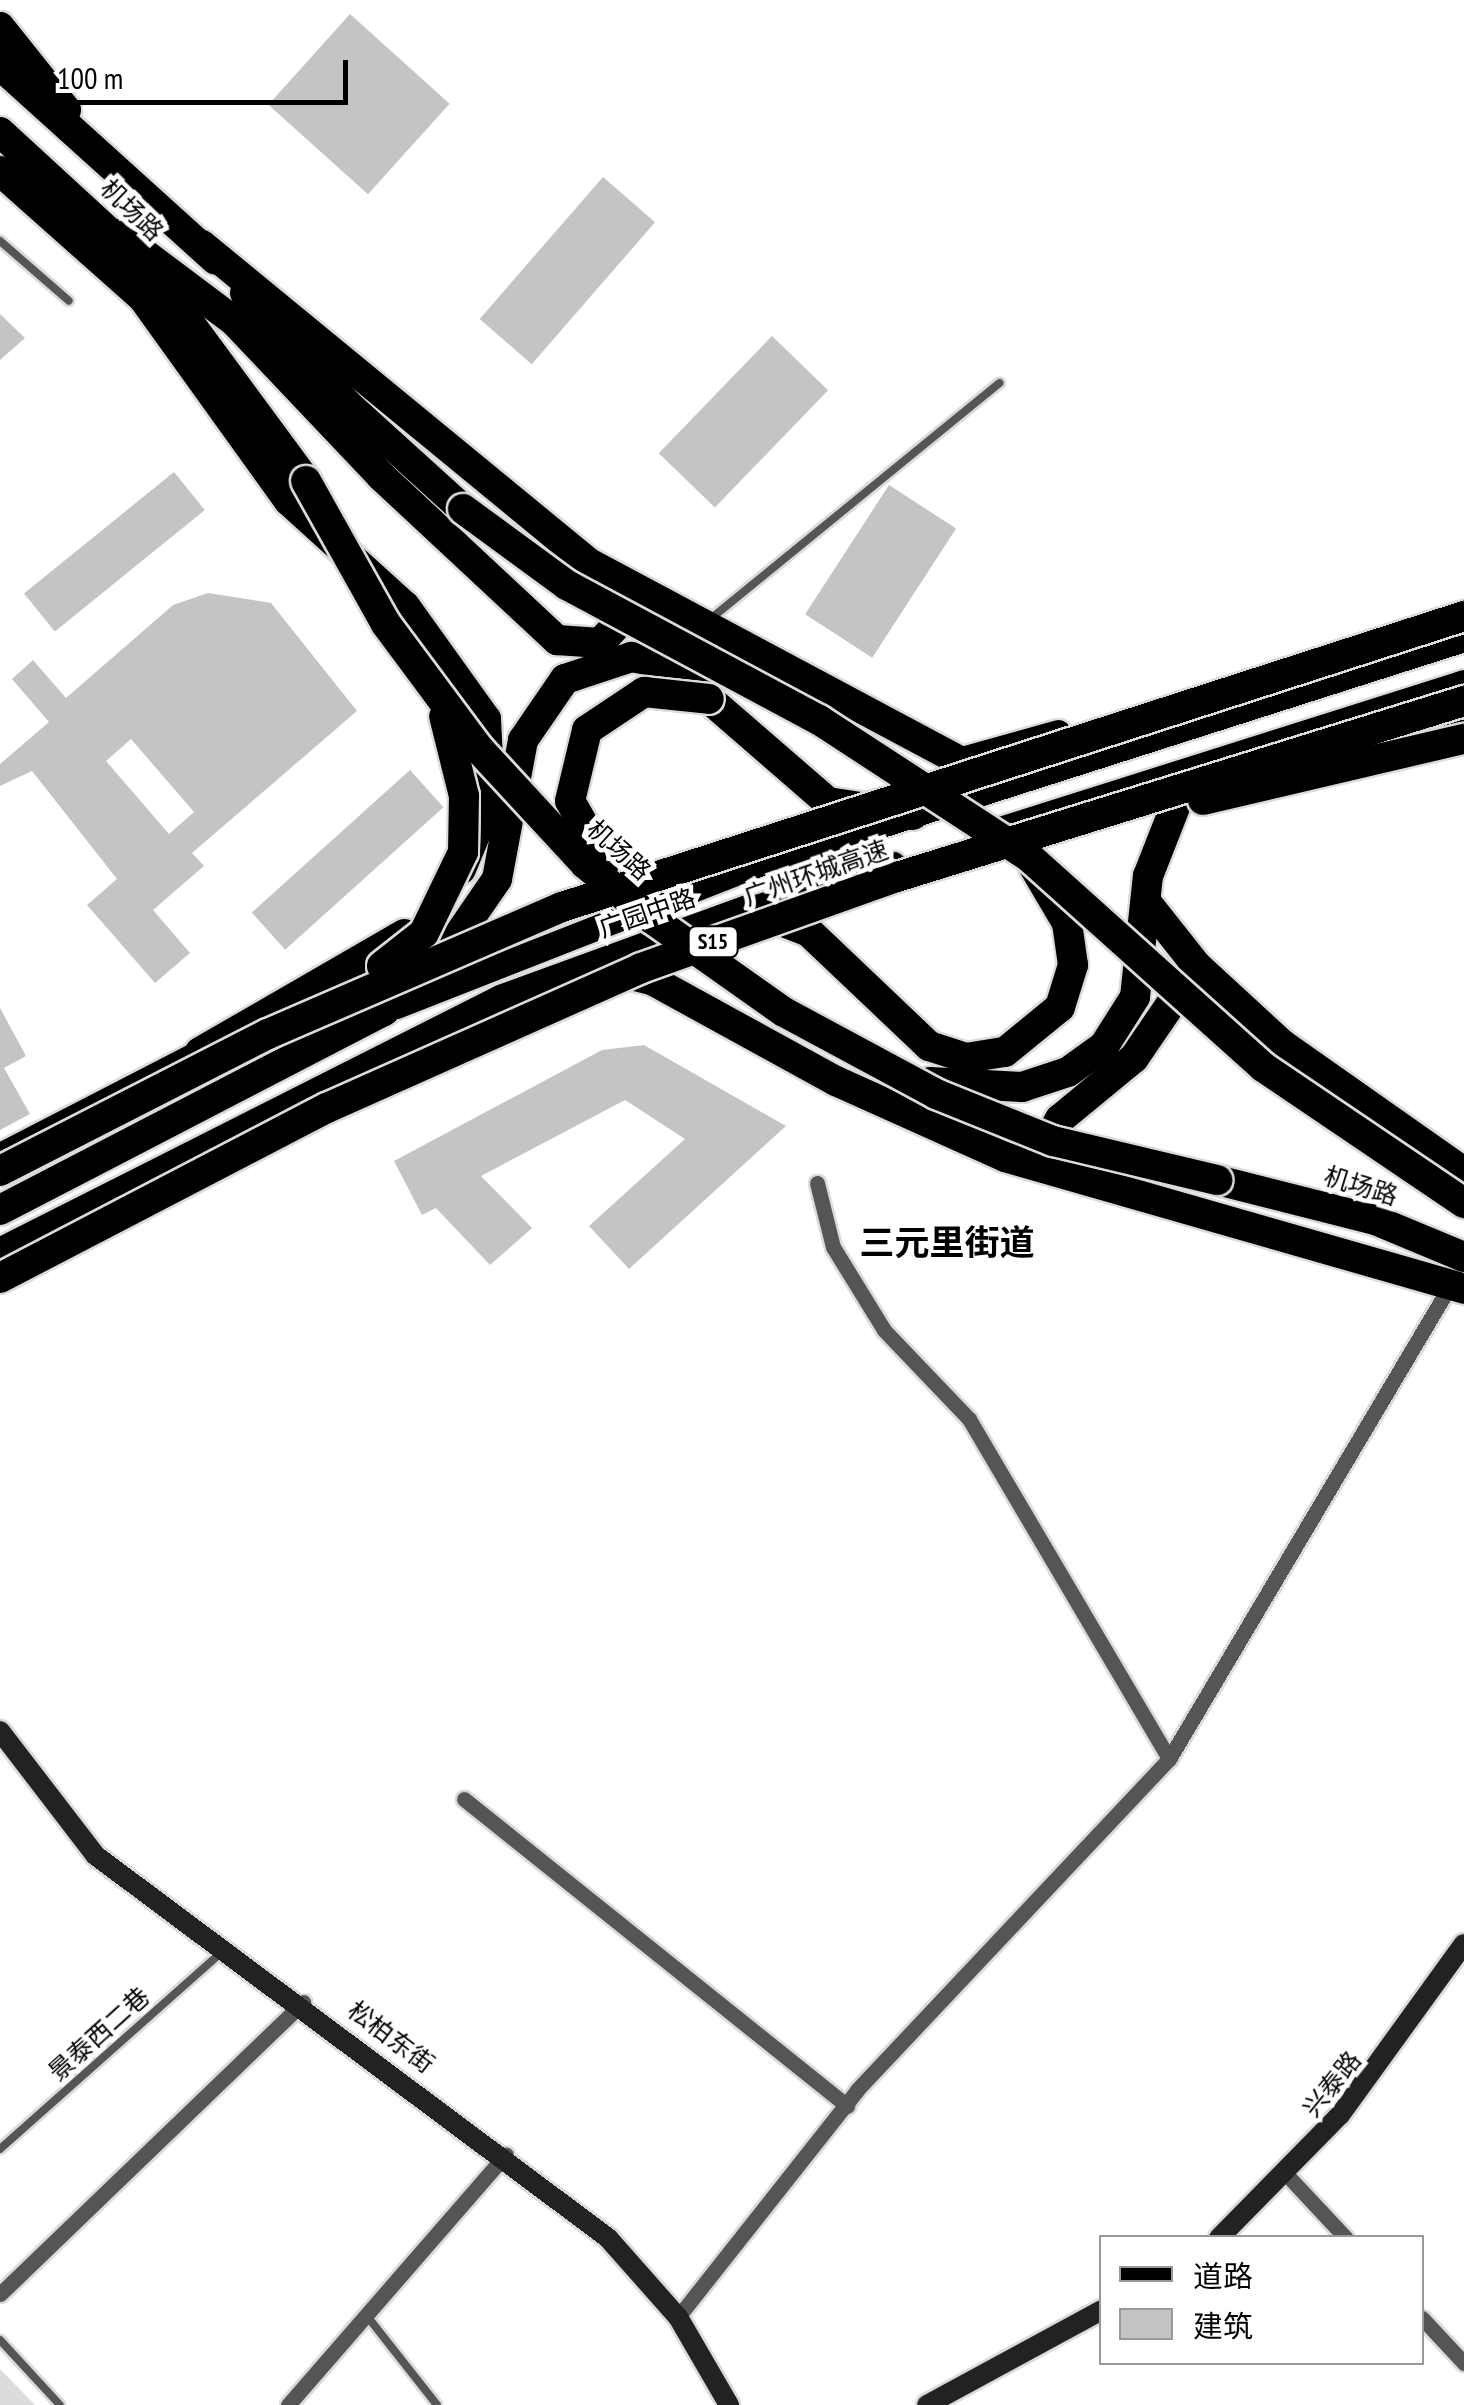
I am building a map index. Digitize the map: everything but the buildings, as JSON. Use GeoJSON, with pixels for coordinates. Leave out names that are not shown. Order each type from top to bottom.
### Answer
{"type":"FeatureCollection","features":[{"type":"Feature","properties":{"kind":"highway"},"geometry":{"type":"LineString","coordinates":[[0,27],[86,142]]}},
{"type":"Feature","properties":{"kind":"highway","name":"机场路"},"geometry":{"type":"LineString","coordinates":[[0,65],[202,245],[337,394],[463,509],[567,585],[780,699],[1028,856],[1263,1068],[1464,1202]]}},
{"type":"Feature","properties":{"kind":"highway","name":"机场路"},"geometry":{"type":"LineString","coordinates":[[0,132],[118,234],[221,357],[306,481],[439,698],[565,843],[652,918],[784,1012],[889,1070],[1017,1129],[1374,1220],[1460,1276]]}},
{"type":"Feature","properties":{"kind":"highway"},"geometry":{"type":"LineString","coordinates":[[0,171],[142,298],[289,501],[405,606],[492,734],[486,817],[436,902],[377,953],[253,1014],[200,1052]]}},
{"type":"Feature","properties":{"kind":"highway"},"geometry":{"type":"LineString","coordinates":[[118,234],[234,321],[381,476],[557,640],[600,643],[618,624],[627,586]]}},
{"type":"Feature","properties":{"kind":"highway"},"geometry":{"type":"LineString","coordinates":[[202,245],[550,534],[627,586],[958,760]]}},
{"type":"Feature","properties":{"kind":"highway","name":"广州环城高速"},"geometry":{"type":"LineString","coordinates":[[0,1171],[283,1027],[562,907],[1464,616]]}},
{"type":"Feature","properties":{"kind":"highway"},"geometry":{"type":"LineString","coordinates":[[384,1011],[451,946],[497,879],[531,720],[565,679],[631,657],[696,666],[780,699]]}},
{"type":"Feature","properties":{"kind":"highway"},"geometry":{"type":"LineString","coordinates":[[652,918],[573,814],[576,754],[587,730],[627,699],[671,688],[709,698],[828,802],[912,815]]}},
{"type":"Feature","properties":{"kind":"highway"},"geometry":{"type":"LineString","coordinates":[[200,1052],[382,966],[424,933],[463,852],[464,796],[439,698]]}},
{"type":"Feature","properties":{"kind":"highway","name":"广州环城高速"},"geometry":{"type":"LineString","coordinates":[[1,1259],[516,1020],[751,927],[1048,829],[1464,701]]}},
{"type":"Feature","properties":{"kind":"highway"},"geometry":{"type":"LineString","coordinates":[[1048,829],[1464,739]]}},
{"type":"Feature","properties":{"kind":"highway"},"geometry":{"type":"LineString","coordinates":[[889,1070],[967,1090],[1037,1084],[1104,1046],[1135,996],[1155,850],[1177,802]]}},
{"type":"Feature","properties":{"kind":"highway"},"geometry":{"type":"LineString","coordinates":[[750,909],[809,932],[929,1046],[966,1058],[1004,1052],[1060,1007],[1072,942],[1028,856]]}},
{"type":"Feature","properties":{"kind":"highway"},"geometry":{"type":"LineString","coordinates":[[1147,904],[1197,966],[1330,1082],[1464,1172]]}},
{"type":"Feature","properties":{"kind":"highway","name":"广园中路"},"geometry":{"type":"LineString","coordinates":[[1,1259],[316,1089],[562,974],[750,909]]}},
{"type":"Feature","properties":{"kind":"highway"},"geometry":{"type":"LineString","coordinates":[[1032,1166],[1047,1133],[1134,1058],[1197,966]]}},
{"type":"Feature","properties":{"kind":"highway"},"geometry":{"type":"LineString","coordinates":[[562,974],[652,980],[878,1102],[1032,1166],[1460,1276]]}},
{"type":"Feature","properties":{"kind":"highway","name":"广园中路"},"geometry":{"type":"LineString","coordinates":[[0,1210],[384,1011]]}},
{"type":"Feature","properties":{"kind":"main road"},"geometry":{"type":"LineString","coordinates":[[958,760],[1464,607]]}},
{"type":"Feature","properties":{"kind":"main road"},"geometry":{"type":"LineString","coordinates":[[1390,662],[1430,618]]}},
{"type":"Feature","properties":{"kind":"main road","name":"广园中路"},"geometry":{"type":"LineString","coordinates":[[384,1011],[583,926],[1076,761],[1464,639]]}},
{"type":"Feature","properties":{"kind":"main road","name":"广园中路"},"geometry":{"type":"LineString","coordinates":[[750,909],[1464,682]]}},
{"type":"Feature","properties":{"kind":"main road"},"geometry":{"type":"LineString","coordinates":[[1403,700],[1464,716]]}},
{"type":"Feature","properties":{"kind":"main road"},"geometry":{"type":"LineString","coordinates":[[958,760],[1076,761],[1126,710],[1224,714]]}},
{"type":"Feature","properties":{"kind":"main road"},"geometry":{"type":"LineString","coordinates":[[1177,802],[1464,716]]}},
{"type":"Feature","properties":{"kind":"main road"},"geometry":{"type":"LineString","coordinates":[[1177,802],[1248,750]]}},
{"type":"Feature","properties":{"kind":"main road"},"geometry":{"type":"LineString","coordinates":[[0,1294],[282,1147],[652,980]]}},
{"type":"Feature","properties":{"kind":"main road"},"geometry":{"type":"LineString","coordinates":[[0,1155],[200,1052]]}},
{"type":"Feature","properties":{"kind":"main road"},"geometry":{"type":"LineString","coordinates":[[282,1147],[316,1089]]}},
{"type":"Feature","properties":{"kind":"main road"},"geometry":{"type":"LineString","coordinates":[[116,1094],[183,1114]]}},
{"type":"Feature","properties":{"kind":"main road"},"geometry":{"type":"LineString","coordinates":[[101,1240],[162,1170]]}},
{"type":"Feature","properties":{"kind":"street"},"geometry":{"type":"LineString","coordinates":[[817,1183],[833,1247],[884,1330],[969,1418],[1169,1759]]}},
{"type":"Feature","properties":{"kind":"street"},"geometry":{"type":"LineString","coordinates":[[678,2317],[847,2106],[1169,1759],[1460,1276]]}},
{"type":"Feature","properties":{"kind":"street","name":"松柏东街"},"geometry":{"type":"LineString","coordinates":[[0,1731],[95,1854],[303,2002],[506,2154],[608,2238],[678,2317],[729,2405]]}},
{"type":"Feature","properties":{"kind":"street"},"geometry":{"type":"LineString","coordinates":[[464,1799],[847,2106]]}},
{"type":"Feature","properties":{"kind":"street","name":"兴泰路"},"geometry":{"type":"LineString","coordinates":[[1222,2235],[1287,2175],[1464,1944]]}},
{"type":"Feature","properties":{"kind":"street"},"geometry":{"type":"LineString","coordinates":[[0,2294],[303,2002]]}},
{"type":"Feature","properties":{"kind":"street"},"geometry":{"type":"LineString","coordinates":[[288,2405],[506,2154]]}},
{"type":"Feature","properties":{"kind":"street"},"geometry":{"type":"LineString","coordinates":[[1287,2175],[1343,2235]]}},
{"type":"Feature","properties":{"kind":"street"},"geometry":{"type":"LineString","coordinates":[[927,2405],[1099,2312]]}},
{"type":"Feature","properties":{"kind":"street"},"geometry":{"type":"LineString","coordinates":[[1424,2320],[1464,2363]]}},
{"type":"Feature","properties":{"kind":"lane"},"geometry":{"type":"LineString","coordinates":[[0,242],[69,301]]}},
{"type":"Feature","properties":{"kind":"lane"},"geometry":{"type":"LineString","coordinates":[[703,624],[1000,383]]}},
{"type":"Feature","properties":{"kind":"lane","name":"景泰西二巷"},"geometry":{"type":"LineString","coordinates":[[0,2150],[225,1949]]}},
{"type":"Feature","properties":{"kind":"lane"},"geometry":{"type":"LineString","coordinates":[[364,2313],[438,2405]]}},
{"type":"Feature","properties":{"kind":"lane"},"geometry":{"type":"LineString","coordinates":[[0,2340],[60,2405]]}},
{"type":"Feature","properties":{"kind":"shaded area"},"geometry":{"type":"Polygon","coordinates":[[[0,2369],[35,2405],[0,2405],[0,2369]]]}},
{"type":"Feature","properties":{"kind":"district","name":"三元里街道"},"geometry":{"type":"Point","coordinates":[947,1242]}}]}
